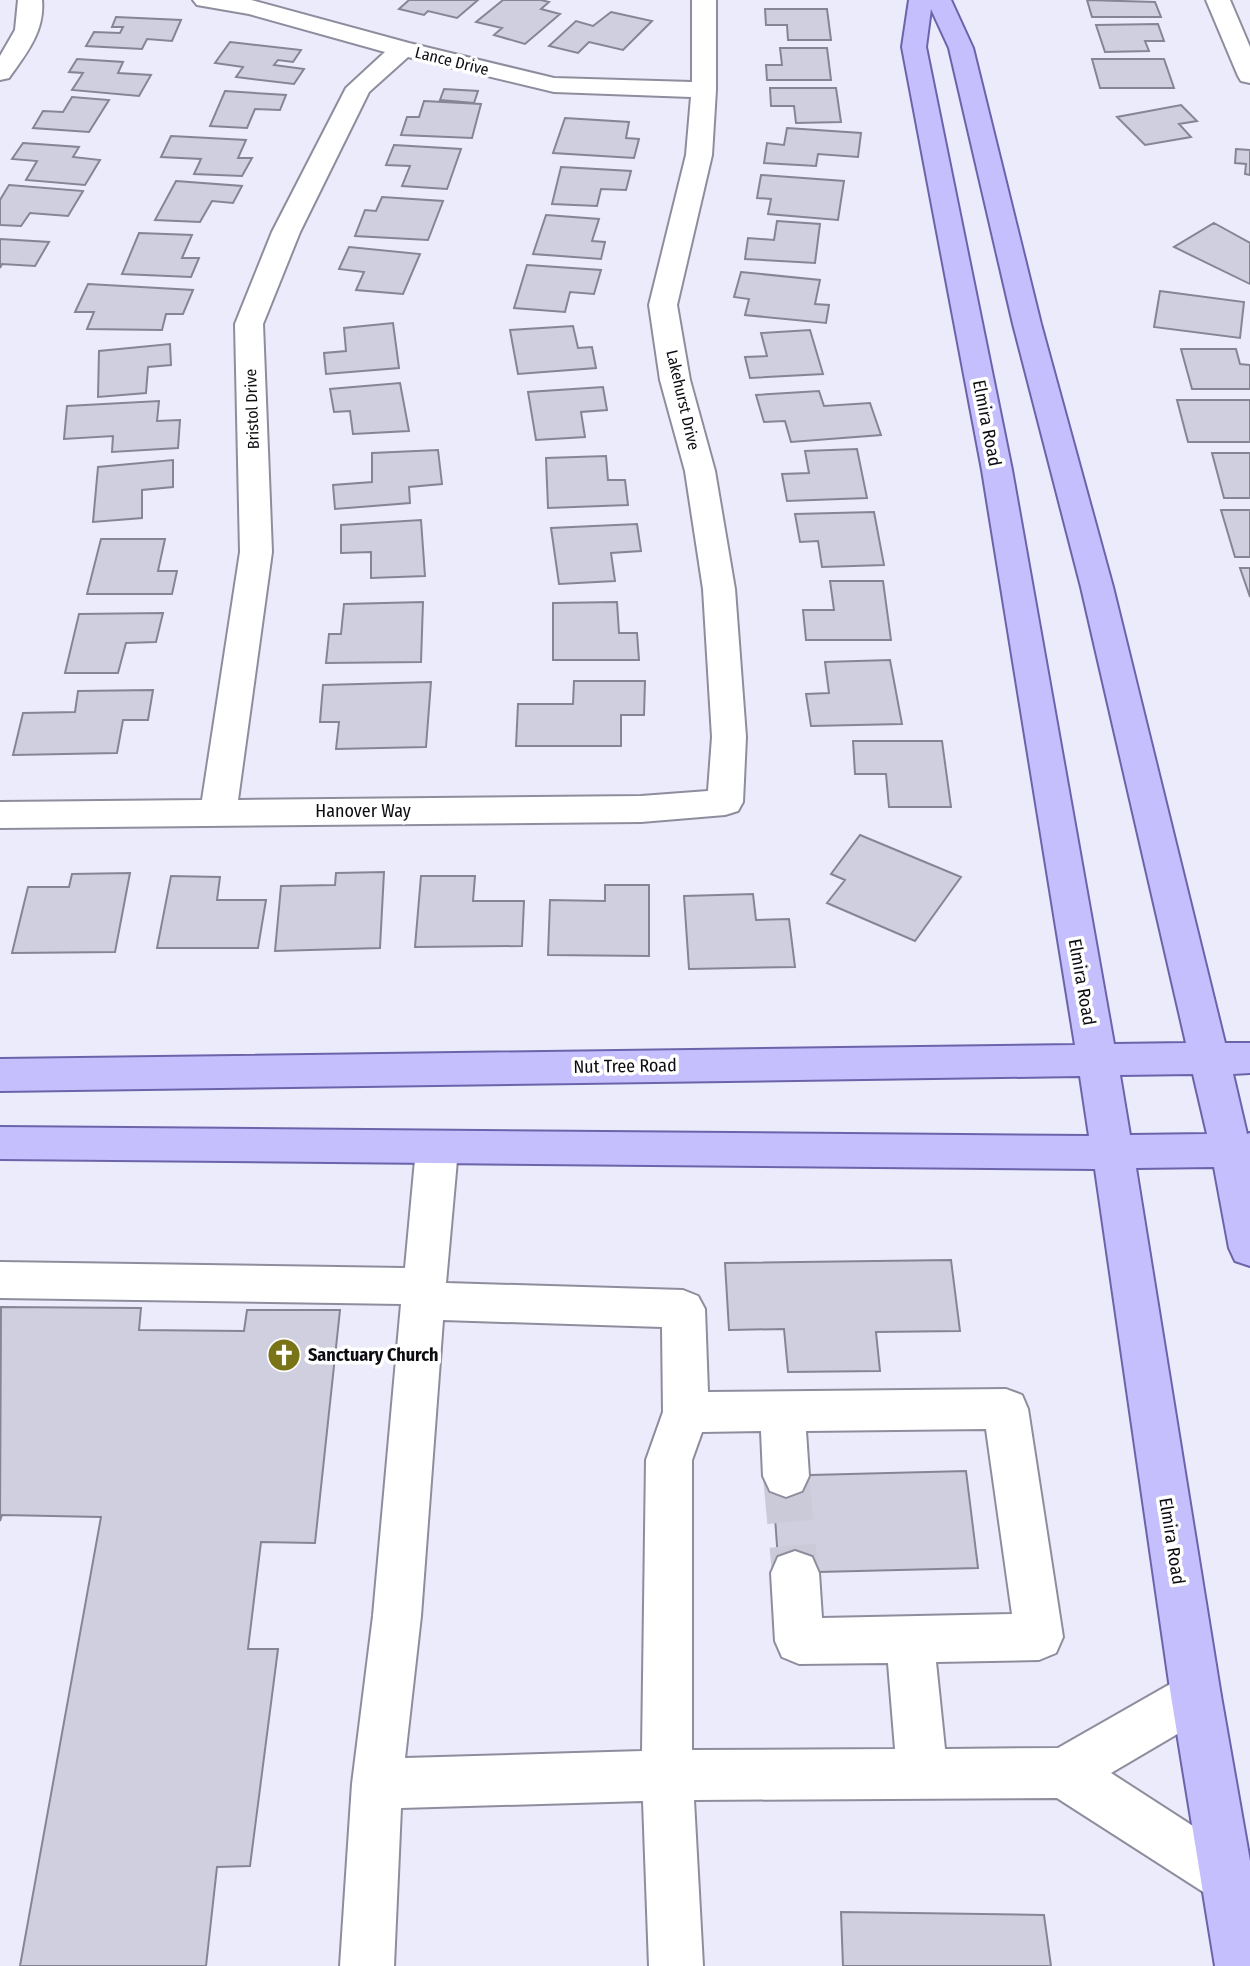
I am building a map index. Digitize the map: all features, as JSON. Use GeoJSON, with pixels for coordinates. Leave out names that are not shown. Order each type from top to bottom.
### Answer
{"type":"FeatureCollection","features":[{"type":"Feature","properties":{"kind":"main road","name":"Elmira Road"},"geometry":{"type":"LineString","coordinates":[[921,0],[914,47],[997,470],[1112,1152],[1196,1696],[1238,1890],[1242,1966]]}},
{"type":"Feature","properties":{"kind":"main road"},"geometry":{"type":"LineString","coordinates":[[939,0],[961,47],[1017,284],[1097,587],[1210,1059],[1241,1150],[1250,1248]]}},
{"type":"Feature","properties":{"kind":"main road","name":"Nut Tree Road"},"geometry":{"type":"LineString","coordinates":[[0,1075],[1250,1058]]}},
{"type":"Feature","properties":{"kind":"main road"},"geometry":{"type":"LineString","coordinates":[[0,1143],[437,1149],[1112,1152],[1241,1150]]}},
{"type":"Feature","properties":{"kind":"street"},"geometry":{"type":"LineString","coordinates":[[0,73],[25,37],[32,11],[30,0]]}},
{"type":"Feature","properties":{"kind":"street","name":"Lance Drive"},"geometry":{"type":"LineString","coordinates":[[205,0],[251,7],[403,49],[554,85],[704,90]]}},
{"type":"Feature","properties":{"kind":"street","name":"Lakehurst Drive"},"geometry":{"type":"LineString","coordinates":[[704,0],[704,90],[699,155],[663,305],[675,380],[700,471],[719,589],[729,737],[725,802]]}},
{"type":"Feature","properties":{"kind":"street"},"geometry":{"type":"LineString","coordinates":[[1218,0],[1250,76]]}},
{"type":"Feature","properties":{"kind":"street","name":"Bristol Drive"},"geometry":{"type":"LineString","coordinates":[[218,812],[256,552],[249,324],[286,232],[359,88],[403,49]]}},
{"type":"Feature","properties":{"kind":"street","name":"Hanover Way"},"geometry":{"type":"LineString","coordinates":[[0,815],[641,809],[725,802]]}},
{"type":"Feature","properties":{"kind":"street"},"geometry":{"type":"LineString","coordinates":[[367,1966],[377,1784],[397,1616],[437,1149]]}},
{"type":"Feature","properties":{"kind":"street"},"geometry":{"type":"LineString","coordinates":[[0,1280],[424,1294],[683,1309],[686,1412],[669,1460],[667,1775],[676,1966]]}},
{"type":"Feature","properties":{"kind":"street"},"geometry":{"type":"LineString","coordinates":[[686,1412],[1006,1409],[1040,1637],[799,1641],[795,1573]]}},
{"type":"Feature","properties":{"kind":"street"},"geometry":{"type":"LineString","coordinates":[[782,1411],[786,1476]]}},
{"type":"Feature","properties":{"kind":"street"},"geometry":{"type":"LineString","coordinates":[[910,1639],[922,1773]]}},
{"type":"Feature","properties":{"kind":"street"},"geometry":{"type":"LineString","coordinates":[[377,1784],[667,1775],[1063,1773],[1196,1696]]}},
{"type":"Feature","properties":{"kind":"street"},"geometry":{"type":"LineString","coordinates":[[1063,1773],[1128,1812],[1238,1890]]}},
{"type":"Feature","properties":{"kind":"building"},"geometry":{"type":"Polygon","coordinates":[[[409,0],[478,0],[457,18],[428,11],[424,15],[399,9],[409,0]]]}},
{"type":"Feature","properties":{"kind":"building"},"geometry":{"type":"Polygon","coordinates":[[[503,0],[541,0],[549,2],[541,9],[560,14],[525,44],[494,35],[502,28],[476,22],[503,0]]]}},
{"type":"Feature","properties":{"kind":"building"},"geometry":{"type":"Polygon","coordinates":[[[1087,0],[1155,2],[1161,17],[1092,17],[1087,0]]]}},
{"type":"Feature","properties":{"kind":"building"},"geometry":{"type":"Polygon","coordinates":[[[765,9],[827,9],[831,40],[788,40],[787,25],[766,25],[765,9]]]}},
{"type":"Feature","properties":{"kind":"building"},"geometry":{"type":"Polygon","coordinates":[[[611,12],[652,21],[623,50],[589,42],[578,53],[549,46],[576,21],[593,26],[611,12]]]}},
{"type":"Feature","properties":{"kind":"building"},"geometry":{"type":"Polygon","coordinates":[[[116,17],[181,20],[172,41],[147,39],[142,49],[86,46],[94,32],[120,33],[123,27],[112,27],[116,17]]]}},
{"type":"Feature","properties":{"kind":"building"},"geometry":{"type":"Polygon","coordinates":[[[1158,24],[1164,41],[1145,41],[1149,51],[1105,52],[1096,25],[1158,24]]]}},
{"type":"Feature","properties":{"kind":"building"},"geometry":{"type":"Polygon","coordinates":[[[230,42],[301,50],[293,62],[278,60],[274,65],[304,69],[294,84],[236,77],[243,67],[215,63],[230,42]]]}},
{"type":"Feature","properties":{"kind":"building"},"geometry":{"type":"Polygon","coordinates":[[[780,48],[827,48],[831,80],[767,80],[766,65],[782,65],[780,48]]]}},
{"type":"Feature","properties":{"kind":"building"},"geometry":{"type":"Polygon","coordinates":[[[77,59],[123,62],[118,73],[151,75],[139,96],[72,90],[83,73],[69,72],[77,59]]]}},
{"type":"Feature","properties":{"kind":"building"},"geometry":{"type":"Polygon","coordinates":[[[1092,59],[1164,59],[1174,88],[1100,88],[1092,59]]]}},
{"type":"Feature","properties":{"kind":"building"},"geometry":{"type":"Polygon","coordinates":[[[770,88],[836,88],[841,122],[796,123],[794,106],[771,106],[770,88]]]}},
{"type":"Feature","properties":{"kind":"building"},"geometry":{"type":"Polygon","coordinates":[[[444,89],[478,91],[474,103],[440,100],[444,89]]]}},
{"type":"Feature","properties":{"kind":"building"},"geometry":{"type":"Polygon","coordinates":[[[225,91],[286,95],[280,110],[255,109],[247,128],[210,126],[225,91]]]}},
{"type":"Feature","properties":{"kind":"building"},"geometry":{"type":"Polygon","coordinates":[[[72,97],[109,100],[89,132],[33,128],[43,111],[63,112],[72,97]]]}},
{"type":"Feature","properties":{"kind":"building"},"geometry":{"type":"Polygon","coordinates":[[[424,101],[481,104],[472,138],[401,135],[407,117],[419,117],[424,101]]]}},
{"type":"Feature","properties":{"kind":"building"},"geometry":{"type":"Polygon","coordinates":[[[1181,105],[1197,121],[1179,124],[1191,137],[1145,145],[1117,117],[1181,105]]]}},
{"type":"Feature","properties":{"kind":"building"},"geometry":{"type":"Polygon","coordinates":[[[565,118],[629,122],[626,138],[639,139],[634,158],[553,153],[565,118]]]}},
{"type":"Feature","properties":{"kind":"building"},"geometry":{"type":"Polygon","coordinates":[[[787,128],[861,133],[858,157],[818,154],[816,166],[764,163],[767,143],[784,145],[787,128]]]}},
{"type":"Feature","properties":{"kind":"building"},"geometry":{"type":"Polygon","coordinates":[[[171,136],[246,140],[238,158],[252,158],[242,176],[194,174],[201,159],[161,157],[171,136]]]}},
{"type":"Feature","properties":{"kind":"building"},"geometry":{"type":"Polygon","coordinates":[[[23,143],[79,147],[73,157],[100,160],[85,185],[26,180],[37,161],[12,159],[23,143]]]}},
{"type":"Feature","properties":{"kind":"building"},"geometry":{"type":"Polygon","coordinates":[[[394,145],[461,149],[447,189],[402,186],[410,166],[386,165],[394,145]]]}},
{"type":"Feature","properties":{"kind":"building"},"geometry":{"type":"Polygon","coordinates":[[[1236,149],[1250,150],[1250,175],[1245,174],[1246,164],[1235,163],[1236,149]]]}},
{"type":"Feature","properties":{"kind":"building"},"geometry":{"type":"Polygon","coordinates":[[[561,167],[631,171],[626,190],[601,189],[597,206],[552,204],[561,167]]]}},
{"type":"Feature","properties":{"kind":"building"},"geometry":{"type":"Polygon","coordinates":[[[761,175],[844,181],[838,220],[768,214],[771,199],[757,198],[761,175]]]}},
{"type":"Feature","properties":{"kind":"building"},"geometry":{"type":"Polygon","coordinates":[[[176,181],[242,186],[233,203],[212,201],[200,222],[155,220],[176,181]]]}},
{"type":"Feature","properties":{"kind":"building"},"geometry":{"type":"Polygon","coordinates":[[[9,185],[83,191],[68,216],[30,213],[21,226],[0,225],[0,200],[9,185]]]}},
{"type":"Feature","properties":{"kind":"building"},"geometry":{"type":"Polygon","coordinates":[[[382,197],[443,201],[428,240],[355,236],[365,210],[376,211],[382,197]]]}},
{"type":"Feature","properties":{"kind":"building"},"geometry":{"type":"Polygon","coordinates":[[[546,215],[599,219],[592,241],[605,242],[601,259],[533,254],[546,215]]]}},
{"type":"Feature","properties":{"kind":"building"},"geometry":{"type":"Polygon","coordinates":[[[777,221],[820,224],[815,263],[745,259],[748,238],[774,240],[777,221]]]}},
{"type":"Feature","properties":{"kind":"building"},"geometry":{"type":"Polygon","coordinates":[[[1214,223],[1250,243],[1250,284],[1174,247],[1214,223]]]}},
{"type":"Feature","properties":{"kind":"building"},"geometry":{"type":"Polygon","coordinates":[[[139,233],[192,235],[182,258],[199,258],[191,277],[122,274],[139,233]]]}},
{"type":"Feature","properties":{"kind":"building"},"geometry":{"type":"Polygon","coordinates":[[[0,239],[49,242],[35,266],[2,264],[0,268],[0,239]]]}},
{"type":"Feature","properties":{"kind":"building"},"geometry":{"type":"Polygon","coordinates":[[[349,247],[420,254],[403,294],[356,290],[364,272],[339,269],[349,247]]]}},
{"type":"Feature","properties":{"kind":"building"},"geometry":{"type":"Polygon","coordinates":[[[527,265],[601,270],[594,294],[570,292],[565,312],[514,308],[527,265]]]}},
{"type":"Feature","properties":{"kind":"building"},"geometry":{"type":"Polygon","coordinates":[[[741,272],[820,280],[815,304],[829,305],[826,323],[745,315],[749,299],[734,297],[741,272]]]}},
{"type":"Feature","properties":{"kind":"building"},"geometry":{"type":"Polygon","coordinates":[[[88,284],[193,290],[183,314],[166,314],[162,330],[87,329],[94,312],[75,312],[88,284]]]}},
{"type":"Feature","properties":{"kind":"building"},"geometry":{"type":"Polygon","coordinates":[[[1160,291],[1244,302],[1240,338],[1154,327],[1160,291]]]}},
{"type":"Feature","properties":{"kind":"building"},"geometry":{"type":"Polygon","coordinates":[[[393,323],[399,368],[326,374],[324,353],[346,351],[344,328],[393,323]]]}},
{"type":"Feature","properties":{"kind":"building"},"geometry":{"type":"Polygon","coordinates":[[[573,326],[578,348],[592,347],[596,368],[518,374],[510,330],[573,326]]]}},
{"type":"Feature","properties":{"kind":"building"},"geometry":{"type":"Polygon","coordinates":[[[810,330],[823,374],[750,378],[745,357],[767,356],[761,333],[810,330]]]}},
{"type":"Feature","properties":{"kind":"building"},"geometry":{"type":"Polygon","coordinates":[[[170,344],[171,365],[148,367],[146,393],[98,397],[99,351],[170,344]]]}},
{"type":"Feature","properties":{"kind":"building"},"geometry":{"type":"Polygon","coordinates":[[[1181,349],[1236,349],[1240,364],[1250,365],[1250,389],[1192,389],[1181,349]]]}},
{"type":"Feature","properties":{"kind":"building"},"geometry":{"type":"Polygon","coordinates":[[[400,383],[409,431],[353,434],[350,411],[334,412],[330,389],[400,383]]]}},
{"type":"Feature","properties":{"kind":"building"},"geometry":{"type":"Polygon","coordinates":[[[603,387],[607,410],[581,412],[585,437],[536,440],[528,392],[603,387]]]}},
{"type":"Feature","properties":{"kind":"building"},"geometry":{"type":"Polygon","coordinates":[[[819,391],[824,406],[870,403],[881,435],[791,442],[785,421],[764,422],[756,395],[819,391]]]}},
{"type":"Feature","properties":{"kind":"building"},"geometry":{"type":"Polygon","coordinates":[[[1177,400],[1250,400],[1250,442],[1188,442],[1177,400]]]}},
{"type":"Feature","properties":{"kind":"building"},"geometry":{"type":"Polygon","coordinates":[[[159,401],[157,421],[180,420],[178,448],[112,452],[113,436],[64,439],[67,406],[159,401]]]}},
{"type":"Feature","properties":{"kind":"building"},"geometry":{"type":"Polygon","coordinates":[[[857,449],[867,498],[787,501],[782,474],[809,473],[805,451],[857,449]]]}},
{"type":"Feature","properties":{"kind":"building"},"geometry":{"type":"Polygon","coordinates":[[[438,450],[442,484],[409,487],[410,503],[335,509],[333,485],[372,482],[372,453],[438,450]]]}},
{"type":"Feature","properties":{"kind":"building"},"geometry":{"type":"Polygon","coordinates":[[[1212,453],[1250,453],[1250,498],[1224,498],[1212,453]]]}},
{"type":"Feature","properties":{"kind":"building"},"geometry":{"type":"Polygon","coordinates":[[[606,456],[608,480],[625,480],[628,505],[548,508],[546,458],[606,456]]]}},
{"type":"Feature","properties":{"kind":"building"},"geometry":{"type":"Polygon","coordinates":[[[173,460],[173,487],[142,490],[142,518],[93,522],[98,467],[173,460]]]}},
{"type":"Feature","properties":{"kind":"building"},"geometry":{"type":"Polygon","coordinates":[[[1221,510],[1250,510],[1250,557],[1235,557],[1221,510]]]}},
{"type":"Feature","properties":{"kind":"building"},"geometry":{"type":"Polygon","coordinates":[[[874,512],[884,565],[822,567],[818,541],[800,542],[795,514],[874,512]]]}},
{"type":"Feature","properties":{"kind":"building"},"geometry":{"type":"Polygon","coordinates":[[[421,520],[425,576],[371,578],[371,552],[341,553],[341,525],[421,520]]]}},
{"type":"Feature","properties":{"kind":"building"},"geometry":{"type":"Polygon","coordinates":[[[637,524],[641,551],[611,553],[615,581],[559,584],[551,528],[637,524]]]}},
{"type":"Feature","properties":{"kind":"building"},"geometry":{"type":"Polygon","coordinates":[[[101,539],[165,539],[158,571],[177,571],[172,594],[87,594],[101,539]]]}},
{"type":"Feature","properties":{"kind":"building"},"geometry":{"type":"Polygon","coordinates":[[[1240,568],[1250,568],[1250,597],[1240,568]]]}},
{"type":"Feature","properties":{"kind":"building"},"geometry":{"type":"Polygon","coordinates":[[[830,581],[883,581],[891,640],[806,640],[803,610],[834,610],[830,581]]]}},
{"type":"Feature","properties":{"kind":"building"},"geometry":{"type":"Polygon","coordinates":[[[423,602],[421,662],[326,663],[329,634],[341,634],[344,604],[423,602]]]}},
{"type":"Feature","properties":{"kind":"building"},"geometry":{"type":"Polygon","coordinates":[[[617,602],[619,633],[637,633],[639,660],[553,660],[553,603],[617,602]]]}},
{"type":"Feature","properties":{"kind":"building"},"geometry":{"type":"Polygon","coordinates":[[[163,613],[156,642],[126,643],[118,673],[65,673],[79,614],[163,613]]]}},
{"type":"Feature","properties":{"kind":"building"},"geometry":{"type":"Polygon","coordinates":[[[890,660],[902,724],[811,726],[806,694],[829,693],[825,662],[890,660]]]}},
{"type":"Feature","properties":{"kind":"building"},"geometry":{"type":"Polygon","coordinates":[[[574,681],[645,681],[644,715],[621,715],[621,746],[516,746],[518,704],[573,704],[574,681]]]}},
{"type":"Feature","properties":{"kind":"building"},"geometry":{"type":"Polygon","coordinates":[[[431,682],[426,747],[336,749],[339,722],[320,722],[323,685],[431,682]]]}},
{"type":"Feature","properties":{"kind":"building"},"geometry":{"type":"Polygon","coordinates":[[[153,690],[148,720],[123,720],[117,753],[13,755],[23,713],[75,712],[78,691],[153,690]]]}},
{"type":"Feature","properties":{"kind":"building"},"geometry":{"type":"Polygon","coordinates":[[[853,741],[942,741],[951,807],[889,807],[886,774],[855,774],[853,741]]]}},
{"type":"Feature","properties":{"kind":"building"},"geometry":{"type":"Polygon","coordinates":[[[860,835],[961,877],[915,941],[827,903],[845,880],[831,874],[860,835]]]}},
{"type":"Feature","properties":{"kind":"building"},"geometry":{"type":"Polygon","coordinates":[[[384,872],[380,948],[275,951],[281,886],[335,885],[336,873],[384,872]]]}},
{"type":"Feature","properties":{"kind":"building"},"geometry":{"type":"Polygon","coordinates":[[[130,873],[115,952],[12,953],[28,887],[69,887],[72,874],[130,873]]]}},
{"type":"Feature","properties":{"kind":"building"},"geometry":{"type":"Polygon","coordinates":[[[171,876],[220,877],[217,900],[266,900],[258,948],[157,948],[171,876]]]}},
{"type":"Feature","properties":{"kind":"building"},"geometry":{"type":"Polygon","coordinates":[[[421,876],[475,876],[473,901],[524,901],[522,946],[415,947],[421,876]]]}},
{"type":"Feature","properties":{"kind":"building"},"geometry":{"type":"Polygon","coordinates":[[[605,885],[649,885],[649,956],[548,955],[550,900],[605,901],[605,885]]]}},
{"type":"Feature","properties":{"kind":"building"},"geometry":{"type":"Polygon","coordinates":[[[753,894],[756,920],[789,919],[795,967],[689,969],[684,896],[753,894]]]}},
{"type":"Feature","properties":{"kind":"building"},"geometry":{"type":"Polygon","coordinates":[[[951,1260],[960,1331],[876,1332],[880,1371],[788,1372],[784,1329],[729,1330],[725,1263],[951,1260]]]}},
{"type":"Feature","properties":{"kind":"building"},"geometry":{"type":"Polygon","coordinates":[[[1,1307],[141,1308],[139,1330],[244,1331],[247,1310],[340,1310],[315,1543],[261,1542],[248,1649],[278,1649],[250,1866],[217,1867],[206,1966],[20,1966],[101,1517],[2,1515],[0,1521],[1,1307]]]}},
{"type":"Feature","properties":{"kind":"building"},"geometry":{"type":"Polygon","coordinates":[[[966,1471],[978,1568],[779,1573],[772,1476],[966,1471]]]}},
{"type":"Feature","properties":{"kind":"building"},"geometry":{"type":"Polygon","coordinates":[[[841,1912],[1044,1915],[1051,1966],[843,1966],[841,1912]]]}},
{"type":"Feature","properties":{"kind":"tunnel"},"geometry":{"type":"LineString","coordinates":[[786,1476],[795,1573]]}},
{"type":"Feature","properties":{"kind":"place","name":"Sanctuary Church"},"geometry":{"type":"Point","coordinates":[284,1355]}}]}
